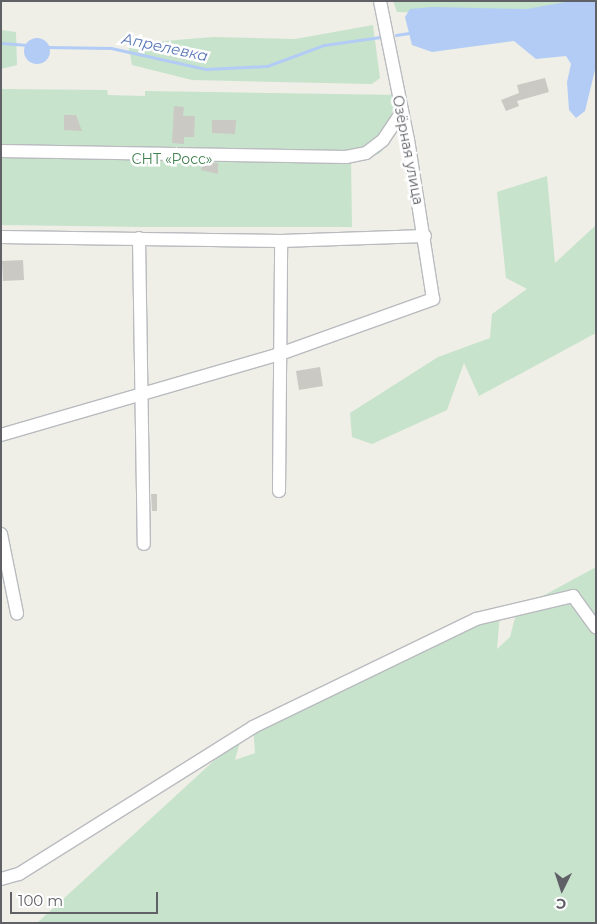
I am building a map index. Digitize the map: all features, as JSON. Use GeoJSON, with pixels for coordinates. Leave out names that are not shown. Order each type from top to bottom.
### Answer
{"type":"FeatureCollection","features":[{"type":"Feature","properties":{"kind":"street","name":"Озёрная улица"},"geometry":{"type":"LineString","coordinates":[[277,355],[433,299],[425,236],[400,115],[380,1]]}},
{"type":"Feature","properties":{"kind":"street"},"geometry":{"type":"LineString","coordinates":[[1,151],[346,157],[366,153],[383,140],[400,115]]}},
{"type":"Feature","properties":{"kind":"street"},"geometry":{"type":"LineString","coordinates":[[1,237],[281,241],[425,236]]}},
{"type":"Feature","properties":{"kind":"street"},"geometry":{"type":"LineString","coordinates":[[139,238],[144,544]]}},
{"type":"Feature","properties":{"kind":"street"},"geometry":{"type":"LineString","coordinates":[[279,491],[277,355],[281,241]]}},
{"type":"Feature","properties":{"kind":"street"},"geometry":{"type":"LineString","coordinates":[[1,435],[141,392],[277,355]]}},
{"type":"Feature","properties":{"kind":"street"},"geometry":{"type":"LineString","coordinates":[[1,534],[18,613]]}},
{"type":"Feature","properties":{"kind":"street"},"geometry":{"type":"LineString","coordinates":[[1,879],[19,874],[253,728],[476,619],[573,596],[596,628]]}},
{"type":"Feature","properties":{"kind":"green space"},"geometry":{"type":"Polygon","coordinates":[[[393,1],[596,2],[534,16],[397,12],[393,1]]]}},
{"type":"Feature","properties":{"kind":"green space"},"geometry":{"type":"Polygon","coordinates":[[[373,25],[380,78],[372,84],[192,80],[132,65],[128,44],[213,37],[295,39],[373,25]]]}},
{"type":"Feature","properties":{"kind":"green space"},"geometry":{"type":"Polygon","coordinates":[[[1,30],[16,32],[17,65],[1,69],[1,30]]]}},
{"type":"Feature","properties":{"kind":"green space","name":"СНТ «Росс»"},"geometry":{"type":"Polygon","coordinates":[[[1,89],[107,90],[108,95],[145,96],[145,91],[401,95],[394,137],[379,154],[351,159],[352,227],[1,225],[1,89]]]}},
{"type":"Feature","properties":{"kind":"green space"},"geometry":{"type":"Polygon","coordinates":[[[547,176],[555,263],[596,225],[596,333],[479,396],[464,363],[447,410],[372,444],[352,437],[350,413],[438,357],[490,338],[492,314],[527,289],[506,278],[497,192],[547,176]]]}},
{"type":"Feature","properties":{"kind":"green space"},"geometry":{"type":"Polygon","coordinates":[[[596,567],[596,923],[37,923],[242,735],[235,760],[255,753],[253,727],[500,614],[497,649],[510,637],[517,610],[596,567]]]}},
{"type":"Feature","properties":{"kind":"water"},"geometry":{"type":"Polygon","coordinates":[[[571,1],[596,1],[596,66],[585,111],[576,118],[569,110],[567,82],[571,64],[566,56],[536,59],[514,41],[432,52],[412,45],[405,17],[410,9],[432,7],[527,9],[571,1]]]}},
{"type":"Feature","properties":{"kind":"water"},"geometry":{"type":"Polygon","coordinates":[[[37,38],[46,42],[50,51],[46,60],[37,64],[28,60],[24,51],[28,42],[37,38]]]}},
{"type":"Feature","properties":{"kind":"building"},"geometry":{"type":"Polygon","coordinates":[[[545,78],[549,92],[517,101],[519,106],[506,111],[501,100],[519,93],[517,85],[545,78]]]}},
{"type":"Feature","properties":{"kind":"building"},"geometry":{"type":"Polygon","coordinates":[[[174,106],[184,107],[183,116],[195,116],[194,137],[184,137],[184,144],[172,143],[174,106]]]}},
{"type":"Feature","properties":{"kind":"building"},"geometry":{"type":"Polygon","coordinates":[[[64,115],[76,115],[82,131],[64,130],[64,115]]]}},
{"type":"Feature","properties":{"kind":"building"},"geometry":{"type":"Polygon","coordinates":[[[212,120],[236,120],[235,134],[212,133],[212,120]]]}},
{"type":"Feature","properties":{"kind":"building"},"geometry":{"type":"Polygon","coordinates":[[[202,163],[218,163],[218,174],[201,170],[202,163]]]}},
{"type":"Feature","properties":{"kind":"building"},"geometry":{"type":"Polygon","coordinates":[[[23,260],[24,280],[3,281],[2,261],[23,260]]]}},
{"type":"Feature","properties":{"kind":"building"},"geometry":{"type":"Polygon","coordinates":[[[320,367],[323,386],[299,390],[296,371],[320,367]]]}},
{"type":"Feature","properties":{"kind":"building"},"geometry":{"type":"Polygon","coordinates":[[[151,494],[157,494],[157,511],[152,511],[151,494]]]}},
{"type":"Feature","properties":{"kind":"waterway"},"geometry":{"type":"LineString","coordinates":[[396,35],[409,33]]}},
{"type":"Feature","properties":{"kind":"waterway","name":"Апрелевка"},"geometry":{"type":"LineString","coordinates":[[47,47],[111,48],[206,69],[267,66],[324,45],[380,37]]}},
{"type":"Feature","properties":{"kind":"waterway","name":"Апрелевка"},"geometry":{"type":"LineString","coordinates":[[1,43],[28,45]]}}]}
